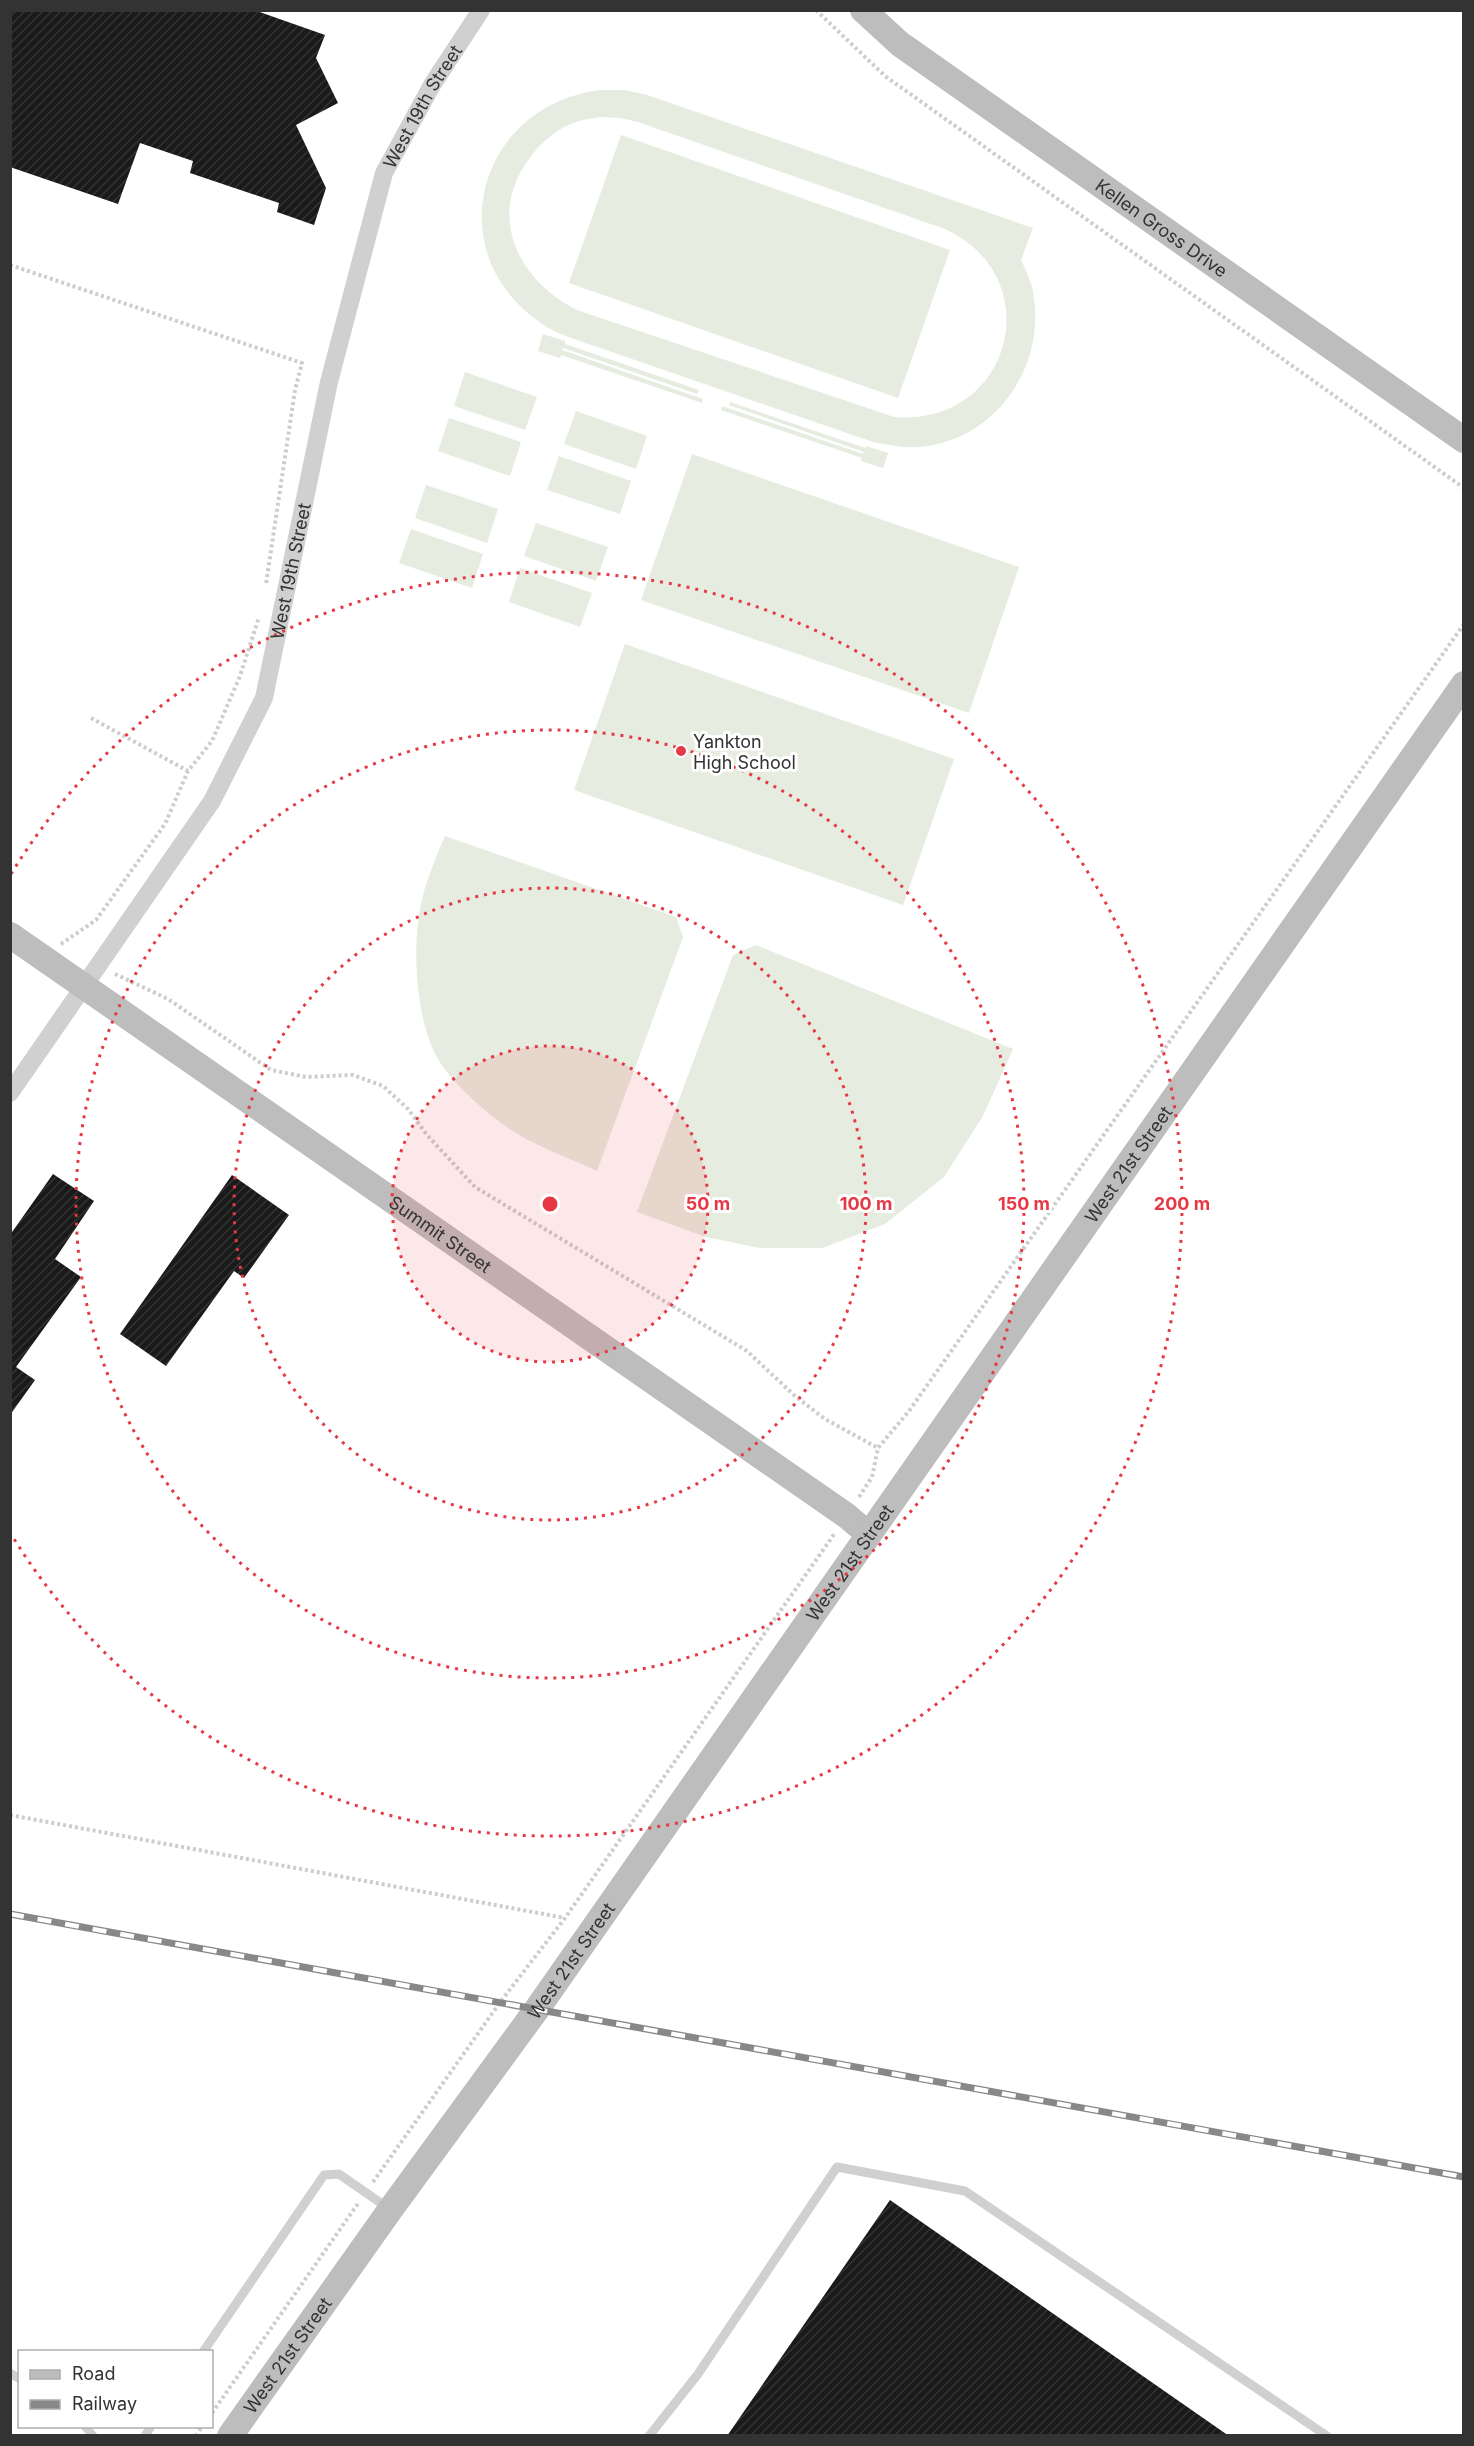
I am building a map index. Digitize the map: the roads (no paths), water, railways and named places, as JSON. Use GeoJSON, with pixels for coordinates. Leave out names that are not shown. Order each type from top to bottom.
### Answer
{"type":"FeatureCollection","features":[{"type":"Feature","properties":{"kind":"street","name":"West 19th Street"},"geometry":{"type":"LineString","coordinates":[[10,1093],[212,801],[264,698],[329,382],[384,174],[432,86],[481,10]]}},
{"type":"Feature","properties":{"kind":"street","name":"Kellen Gross Drive"},"geometry":{"type":"LineString","coordinates":[[863,10],[900,44],[1464,440]]}},
{"type":"Feature","properties":{"kind":"street","name":"West 21st Street"},"geometry":{"type":"LineString","coordinates":[[230,2436],[390,2210],[537,2009],[1464,684]]}},
{"type":"Feature","properties":{"kind":"street","name":"Summit Street"},"geometry":{"type":"LineString","coordinates":[[10,935],[847,1516],[868,1534]]}},
{"type":"Feature","properties":{"kind":"lane"},"geometry":{"type":"LineString","coordinates":[[649,2436],[698,2374],[837,2167],[965,2191],[1327,2436]]}},
{"type":"Feature","properties":{"kind":"lane"},"geometry":{"type":"LineString","coordinates":[[204,2350],[324,2175],[339,2174],[390,2210]]}},
{"type":"Feature","properties":{"kind":"railway"},"geometry":{"type":"LineString","coordinates":[[10,1914],[1464,2177]]}},
{"type":"Feature","properties":{"kind":"place","name":"Yankton High School"},"geometry":{"type":"Point","coordinates":[681,751]}}]}
